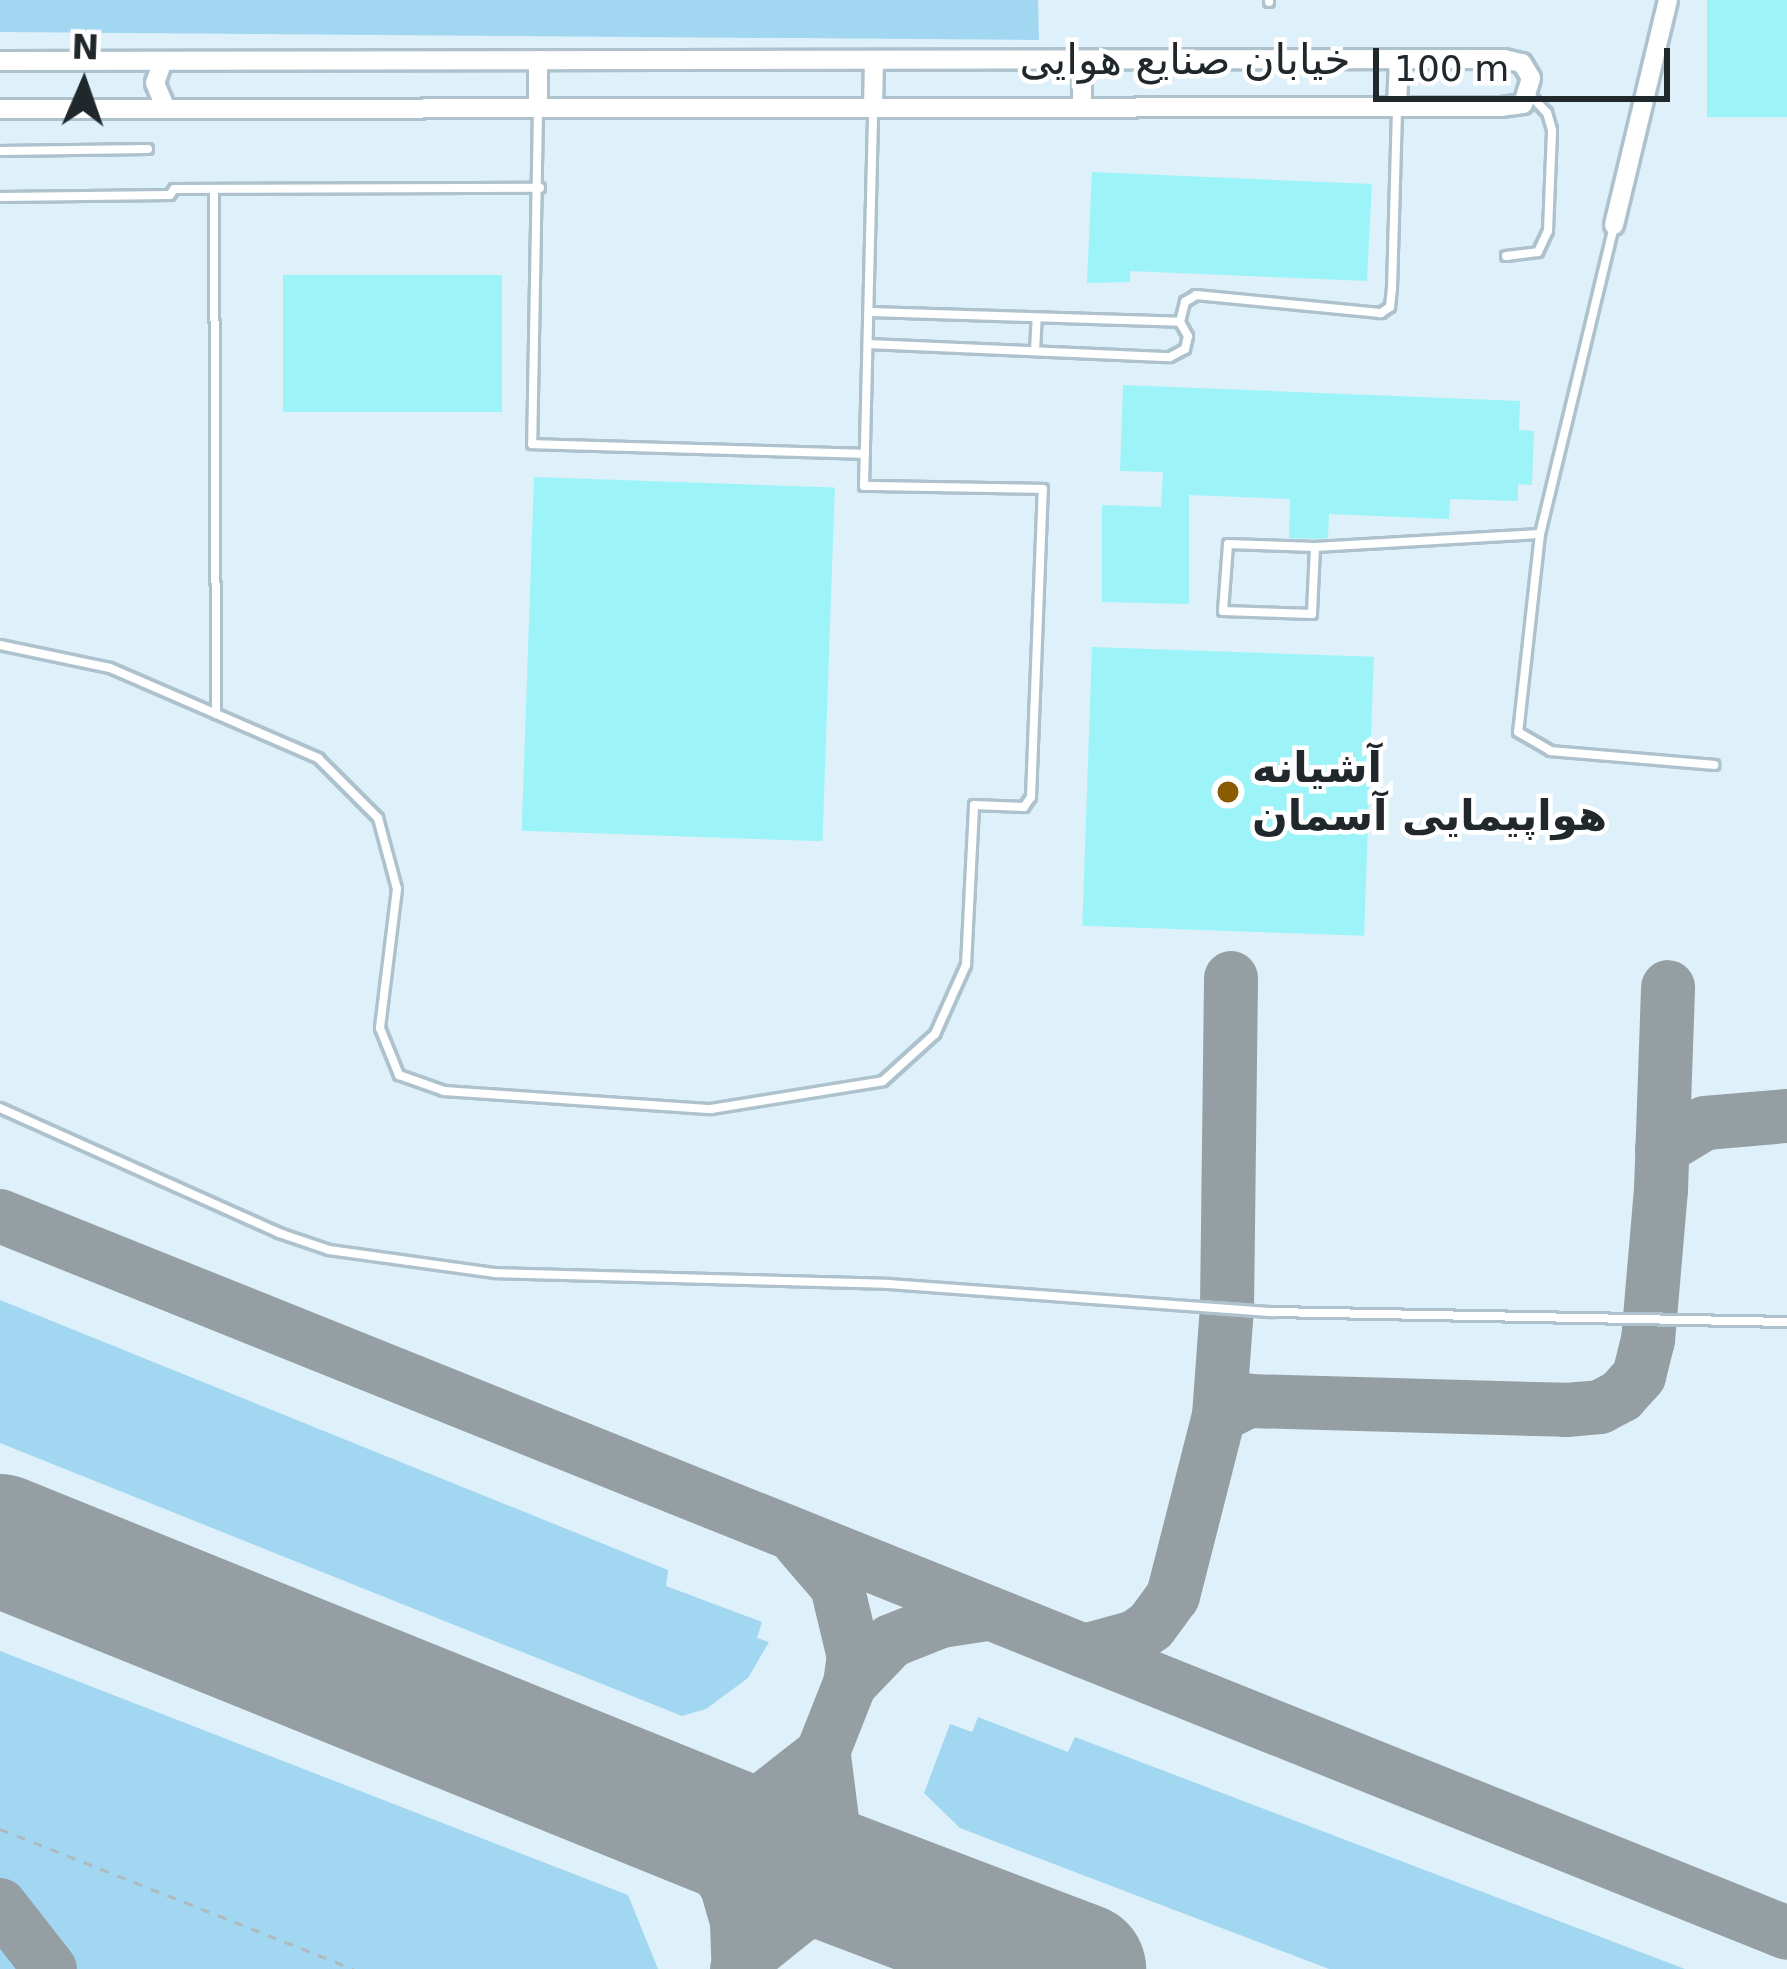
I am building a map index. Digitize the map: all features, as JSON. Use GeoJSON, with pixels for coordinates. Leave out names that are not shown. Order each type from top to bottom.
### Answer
{"type":"FeatureCollection","features":[{"type":"Feature","properties":{"kind":"street"},"geometry":{"type":"LineString","coordinates":[[1614,224],[1668,0]]}},
{"type":"Feature","properties":{"kind":"street"},"geometry":{"type":"LineString","coordinates":[[1397,107],[1399,59]]}},
{"type":"Feature","properties":{"kind":"street","name":"خیابان صنایع هوایی"},"geometry":{"type":"LineString","coordinates":[[0,61],[1399,59],[1522,63],[1531,78],[1523,104],[1502,107],[0,110]]}},
{"type":"Feature","properties":{"kind":"street"},"geometry":{"type":"LineString","coordinates":[[538,60],[538,109]]}},
{"type":"Feature","properties":{"kind":"street"},"geometry":{"type":"LineString","coordinates":[[873,108],[874,60]]}},
{"type":"Feature","properties":{"kind":"street"},"geometry":{"type":"LineString","coordinates":[[1082,60],[1082,108]]}},
{"type":"Feature","properties":{"kind":"street"},"geometry":{"type":"LineString","coordinates":[[163,61],[155,83],[166,109]]}},
{"type":"Feature","properties":{"kind":"lane"},"geometry":{"type":"LineString","coordinates":[[1505,256],[1538,252],[1549,231],[1552,130],[1547,113],[1528,94]]}},
{"type":"Feature","properties":{"kind":"lane"},"geometry":{"type":"LineString","coordinates":[[868,344],[1169,357],[1185,350],[1188,336],[1180,322],[1185,302],[1196,295],[1381,313],[1390,307],[1397,107]]}},
{"type":"Feature","properties":{"kind":"lane"},"geometry":{"type":"LineString","coordinates":[[0,645],[110,668],[318,758],[379,818],[397,889],[380,1028],[399,1075],[444,1091],[711,1109],[884,1081],[935,1034],[966,965],[974,806],[1024,806],[1031,797],[1043,489],[864,486],[873,108]]}},
{"type":"Feature","properties":{"kind":"lane"},"geometry":{"type":"LineString","coordinates":[[538,109],[532,444],[865,454]]}},
{"type":"Feature","properties":{"kind":"lane"},"geometry":{"type":"LineString","coordinates":[[0,151],[148,149]]}},
{"type":"Feature","properties":{"kind":"lane"},"geometry":{"type":"LineString","coordinates":[[0,197],[170,196],[174,189],[540,188]]}},
{"type":"Feature","properties":{"kind":"lane"},"geometry":{"type":"LineString","coordinates":[[214,189],[216,714]]}},
{"type":"Feature","properties":{"kind":"lane"},"geometry":{"type":"LineString","coordinates":[[1614,224],[1540,534],[1518,732],[1551,751],[1714,765]]}},
{"type":"Feature","properties":{"kind":"lane"},"geometry":{"type":"LineString","coordinates":[[869,312],[1180,322]]}},
{"type":"Feature","properties":{"kind":"lane"},"geometry":{"type":"LineString","coordinates":[[1035,351],[1037,318]]}},
{"type":"Feature","properties":{"kind":"lane"},"geometry":{"type":"LineString","coordinates":[[1315,547],[1312,614],[1223,611],[1228,544],[1315,547],[1540,534]]}},
{"type":"Feature","properties":{"kind":"lane"},"geometry":{"type":"LineString","coordinates":[[0,1108],[295,1238],[379,1258],[495,1274],[889,1284],[1272,1312],[1787,1322]]}},
{"type":"Feature","properties":{"kind":"path"},"geometry":{"type":"LineString","coordinates":[[0,1829],[353,1969]]}},
{"type":"Feature","properties":{"kind":"shaded area"},"geometry":{"type":"Polygon","coordinates":[[[0,0],[1787,0],[1787,1969],[0,1969],[0,0]]]}},
{"type":"Feature","properties":{"kind":"shaded area"},"geometry":{"type":"Polygon","coordinates":[[[0,0],[1038,0],[1039,40],[0,32],[0,0]]]}},
{"type":"Feature","properties":{"kind":"shaded area"},"geometry":{"type":"Polygon","coordinates":[[[0,1300],[668,1570],[666,1586],[762,1622],[757,1638],[769,1642],[748,1678],[706,1709],[682,1716],[0,1443],[0,1300]]]}},
{"type":"Feature","properties":{"kind":"shaded area"},"geometry":{"type":"Polygon","coordinates":[[[0,1651],[628,1895],[658,1969],[0,1969],[0,1651]]]}},
{"type":"Feature","properties":{"kind":"shaded area"},"geometry":{"type":"Polygon","coordinates":[[[978,1717],[1068,1752],[1075,1737],[1685,1969],[1329,1969],[960,1828],[924,1793],[950,1724],[972,1732],[978,1717]]]}},
{"type":"Feature","properties":{"kind":"building"},"geometry":{"type":"Polygon","coordinates":[[[1707,0],[1787,0],[1787,117],[1707,117],[1707,0]]]}},
{"type":"Feature","properties":{"kind":"building"},"geometry":{"type":"Polygon","coordinates":[[[1092,172],[1372,184],[1367,281],[1130,271],[1130,282],[1087,283],[1092,172]]]}},
{"type":"Feature","properties":{"kind":"building"},"geometry":{"type":"Polygon","coordinates":[[[283,275],[502,275],[502,412],[283,412],[283,275]]]}},
{"type":"Feature","properties":{"kind":"building"},"geometry":{"type":"Polygon","coordinates":[[[1123,385],[1520,401],[1519,430],[1534,431],[1532,485],[1518,484],[1518,501],[1450,499],[1449,519],[1329,514],[1328,538],[1315,539],[1289,538],[1290,499],[1189,495],[1189,604],[1102,602],[1102,505],[1161,507],[1163,472],[1120,471],[1123,385]]]}},
{"type":"Feature","properties":{"kind":"building"},"geometry":{"type":"Polygon","coordinates":[[[534,477],[835,488],[822,841],[522,831],[534,477]]]}},
{"type":"Feature","properties":{"kind":"building","name":"آشیانه هواپیمایی آسمان"},"geometry":{"type":"Polygon","coordinates":[[[1092,647],[1374,657],[1364,936],[1082,926],[1092,647]]]}},
{"type":"Feature","properties":{"kind":"taxiway"},"geometry":{"type":"LineString","coordinates":[[1219,1416],[1227,1308],[1231,978]]}},
{"type":"Feature","properties":{"kind":"taxiway"},"geometry":{"type":"LineString","coordinates":[[1084,1651],[1135,1637],[1151,1626],[1173,1596],[1219,1416],[1249,1401],[1566,1410],[1600,1407],[1621,1396],[1639,1376],[1648,1341],[1661,1190],[1668,987]]}},
{"type":"Feature","properties":{"kind":"taxiway"},"geometry":{"type":"LineString","coordinates":[[1662,1149],[1705,1123],[1787,1116]]}},
{"type":"Feature","properties":{"kind":"taxiway"},"geometry":{"type":"LineString","coordinates":[[0,1216],[1787,1933]]}},
{"type":"Feature","properties":{"kind":"taxiway"},"geometry":{"type":"LineString","coordinates":[[737,1969],[850,1684],[854,1657],[837,1586],[799,1542]]}},
{"type":"Feature","properties":{"kind":"taxiway"},"geometry":{"type":"LineString","coordinates":[[850,1684],[891,1641],[941,1621],[986,1614]]}},
{"type":"Feature","properties":{"kind":"taxiway"},"geometry":{"type":"LineString","coordinates":[[824,1756],[833,1827],[875,1889]]}},
{"type":"Feature","properties":{"kind":"taxiway"},"geometry":{"type":"LineString","coordinates":[[686,1816],[754,1807],[818,1757]]}},
{"type":"Feature","properties":{"kind":"taxiway"},"geometry":{"type":"LineString","coordinates":[[660,1805],[696,1840],[727,1887],[737,1923],[738,1958]]}},
{"type":"Feature","properties":{"kind":"taxiway"},"geometry":{"type":"LineString","coordinates":[[0,1905],[50,1969]]}},
{"type":"Feature","properties":{"kind":"taxiway"},"geometry":{"type":"LineString","coordinates":[[744,1961],[801,1915],[833,1906],[924,1907]]}},
{"type":"Feature","properties":{"kind":"runway"},"geometry":{"type":"LineString","coordinates":[[0,1540],[782,1856],[1080,1969]]}},
{"type":"Feature","properties":{"kind":"place","name":"آشیانه هواپیمایی آسمان"},"geometry":{"type":"Point","coordinates":[1228,792]}}]}
